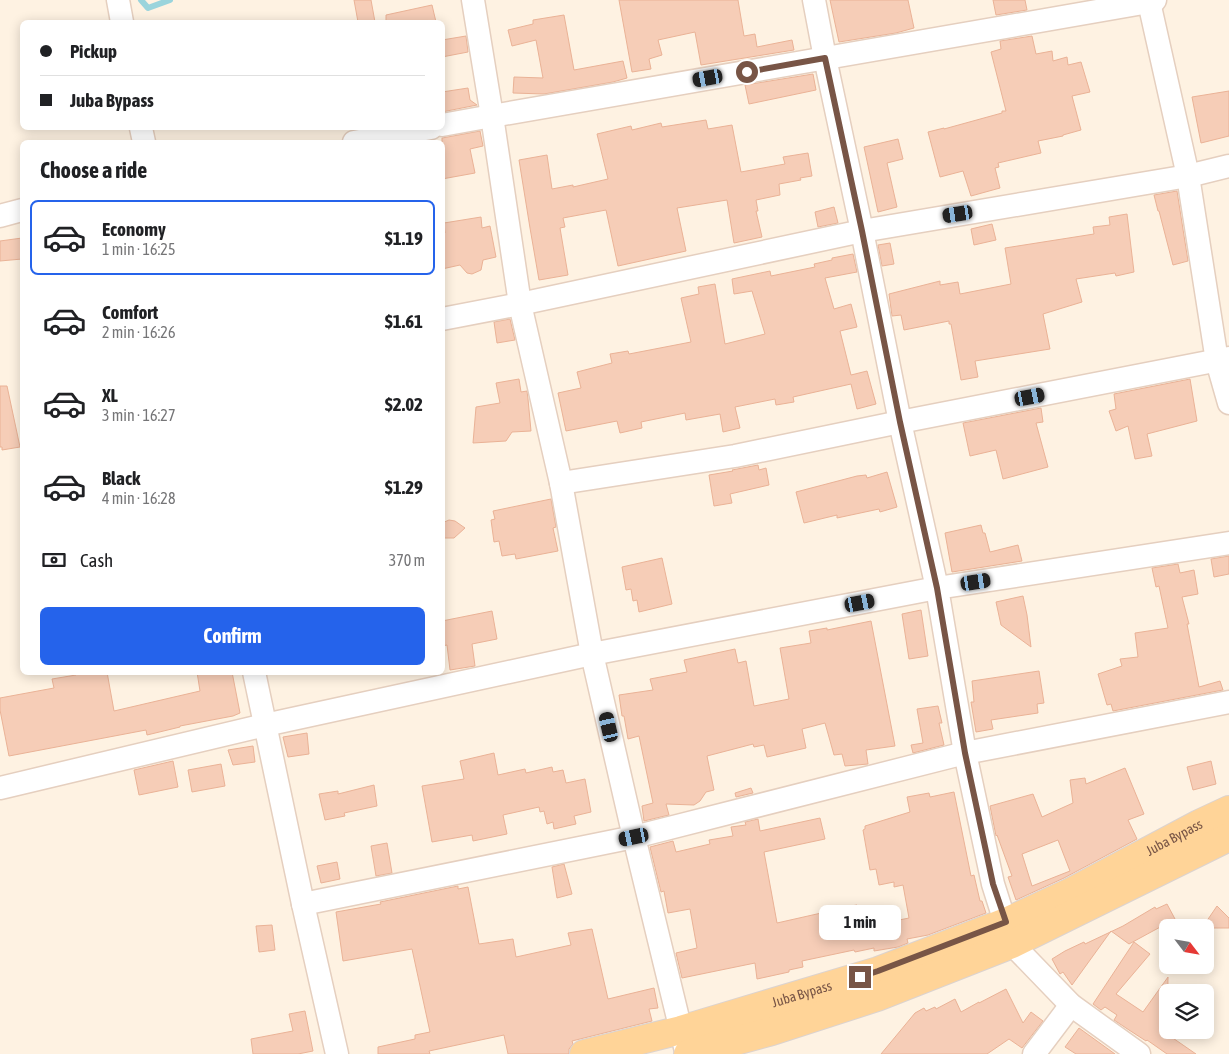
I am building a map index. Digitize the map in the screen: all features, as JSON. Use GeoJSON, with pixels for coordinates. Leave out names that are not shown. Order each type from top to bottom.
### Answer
{"type":"FeatureCollection","features":[{"type":"Feature","properties":{"kind":"main road","name":"Juba Bypass"},"geometry":{"type":"LineString","coordinates":[[1009,933],[1071,892],[1229,810]]}},
{"type":"Feature","properties":{"kind":"main road","name":"Juba Bypass"},"geometry":{"type":"LineString","coordinates":[[584,1054],[685,1046],[772,1031],[877,997],[1009,933],[1229,837]]}},
{"type":"Feature","properties":{"kind":"street"},"geometry":{"type":"LineString","coordinates":[[118,0],[122,20]]}},
{"type":"Feature","properties":{"kind":"street"},"geometry":{"type":"LineString","coordinates":[[473,0],[520,304],[561,483],[592,654],[685,1046]]}},
{"type":"Feature","properties":{"kind":"street"},"geometry":{"type":"LineString","coordinates":[[814,0],[900,422],[937,588],[965,753],[993,884],[1009,933],[1071,1005],[1139,1054]]}},
{"type":"Feature","properties":{"kind":"street"},"geometry":{"type":"LineString","coordinates":[[445,124],[1152,1],[1188,176],[1223,360],[1229,403]]}},
{"type":"Feature","properties":{"kind":"street"},"geometry":{"type":"LineString","coordinates":[[365,140],[420,130]]}},
{"type":"Feature","properties":{"kind":"street"},"geometry":{"type":"LineString","coordinates":[[445,318],[862,231],[1188,176],[1229,166]]}},
{"type":"Feature","properties":{"kind":"street"},"geometry":{"type":"LineString","coordinates":[[0,216],[20,211]]}},
{"type":"Feature","properties":{"kind":"street"},"geometry":{"type":"LineString","coordinates":[[561,483],[735,456],[900,422],[1223,360]]}},
{"type":"Feature","properties":{"kind":"street"},"geometry":{"type":"LineString","coordinates":[[0,788],[264,725],[592,654],[937,588],[1229,543]]}},
{"type":"Feature","properties":{"kind":"street"},"geometry":{"type":"LineString","coordinates":[[255,675],[303,904],[338,1054]]}},
{"type":"Feature","properties":{"kind":"street"},"geometry":{"type":"LineString","coordinates":[[303,904],[634,837],[965,753],[1229,702]]}},
{"type":"Feature","properties":{"kind":"street"},"geometry":{"type":"LineString","coordinates":[[1034,1054],[1071,1005]]}},
{"type":"Feature","properties":{"kind":"building"},"geometry":{"type":"Polygon","coordinates":[[[354,0],[371,0],[375,20],[358,20],[354,0]]]}},
{"type":"Feature","properties":{"kind":"building"},"geometry":{"type":"Polygon","coordinates":[[[619,0],[738,0],[744,36],[755,34],[757,47],[792,40],[794,50],[701,65],[695,32],[658,40],[662,55],[649,59],[651,69],[632,72],[619,0]]]}},
{"type":"Feature","properties":{"kind":"building"},"geometry":{"type":"Polygon","coordinates":[[[830,0],[908,0],[914,28],[896,33],[839,42],[830,0]]]}},
{"type":"Feature","properties":{"kind":"building"},"geometry":{"type":"Polygon","coordinates":[[[993,0],[1025,0],[1027,10],[996,15],[993,0]]]}},
{"type":"Feature","properties":{"kind":"building"},"geometry":{"type":"Polygon","coordinates":[[[432,5],[436,20],[386,20],[386,15],[432,5]]]}},
{"type":"Feature","properties":{"kind":"building"},"geometry":{"type":"Polygon","coordinates":[[[564,15],[574,70],[623,61],[627,78],[544,94],[513,93],[514,77],[543,78],[536,40],[512,46],[508,30],[533,24],[533,20],[564,15]]]}},
{"type":"Feature","properties":{"kind":"building"},"geometry":{"type":"Polygon","coordinates":[[[466,36],[468,52],[445,56],[445,40],[466,36]]]}},
{"type":"Feature","properties":{"kind":"building"},"geometry":{"type":"Polygon","coordinates":[[[1032,36],[1036,54],[1052,51],[1053,61],[1067,57],[1068,65],[1081,62],[1090,92],[1072,96],[1081,130],[1038,141],[1041,153],[998,163],[999,167],[995,168],[1000,188],[971,196],[963,171],[940,177],[928,132],[1006,111],[991,52],[1001,49],[1000,41],[1032,36]]]}},
{"type":"Feature","properties":{"kind":"building"},"geometry":{"type":"Polygon","coordinates":[[[813,74],[816,90],[749,104],[745,85],[813,74]]]}},
{"type":"Feature","properties":{"kind":"building"},"geometry":{"type":"Polygon","coordinates":[[[468,88],[470,100],[477,105],[445,111],[445,92],[468,88]]]}},
{"type":"Feature","properties":{"kind":"building"},"geometry":{"type":"Polygon","coordinates":[[[1229,91],[1229,136],[1201,143],[1192,97],[1229,91]]]}},
{"type":"Feature","properties":{"kind":"building"},"geometry":{"type":"Polygon","coordinates":[[[706,120],[708,129],[732,125],[741,172],[785,164],[783,157],[808,153],[812,176],[779,184],[780,195],[756,200],[758,211],[756,211],[762,237],[734,243],[727,200],[677,208],[686,251],[618,266],[606,210],[563,218],[565,227],[560,228],[568,275],[539,280],[519,160],[547,155],[552,189],[573,185],[573,187],[608,179],[597,134],[631,126],[632,130],[661,123],[662,127],[706,120]]]}},
{"type":"Feature","properties":{"kind":"building"},"geometry":{"type":"Polygon","coordinates":[[[480,131],[483,146],[470,149],[475,173],[445,178],[445,140],[442,140],[442,138],[480,131]]]}},
{"type":"Feature","properties":{"kind":"building"},"geometry":{"type":"Polygon","coordinates":[[[898,139],[903,159],[887,163],[897,207],[878,212],[864,147],[898,139]]]}},
{"type":"Feature","properties":{"kind":"building"},"geometry":{"type":"Polygon","coordinates":[[[1177,191],[1188,261],[1173,265],[1154,195],[1177,191]]]}},
{"type":"Feature","properties":{"kind":"building"},"geometry":{"type":"Polygon","coordinates":[[[834,207],[838,223],[818,227],[815,212],[834,207]]]}},
{"type":"Feature","properties":{"kind":"building"},"geometry":{"type":"Polygon","coordinates":[[[1127,214],[1134,272],[1116,276],[1115,273],[1076,279],[1082,302],[1043,314],[1050,349],[975,361],[978,377],[961,380],[949,321],[904,330],[901,315],[892,316],[889,294],[940,281],[940,285],[958,282],[960,294],[1011,284],[1005,248],[1094,234],[1093,227],[1110,225],[1109,217],[1127,214]]]}},
{"type":"Feature","properties":{"kind":"building"},"geometry":{"type":"Polygon","coordinates":[[[481,217],[482,228],[490,226],[496,257],[483,260],[481,270],[472,274],[467,273],[460,265],[445,268],[445,223],[481,217]]]}},
{"type":"Feature","properties":{"kind":"building"},"geometry":{"type":"Polygon","coordinates":[[[992,224],[996,240],[974,245],[971,229],[992,224]]]}},
{"type":"Feature","properties":{"kind":"building"},"geometry":{"type":"Polygon","coordinates":[[[20,238],[20,259],[0,261],[0,241],[20,238]]]}},
{"type":"Feature","properties":{"kind":"building"},"geometry":{"type":"Polygon","coordinates":[[[890,243],[894,264],[882,266],[878,245],[890,243]]]}},
{"type":"Feature","properties":{"kind":"building"},"geometry":{"type":"Polygon","coordinates":[[[853,254],[857,272],[825,278],[834,309],[851,304],[857,327],[840,331],[851,375],[867,371],[876,404],[857,409],[851,384],[793,397],[794,402],[776,405],[775,399],[735,407],[740,428],[723,432],[720,414],[686,420],[685,413],[641,422],[642,428],[620,433],[617,421],[566,431],[558,393],[581,388],[577,372],[612,363],[610,354],[628,351],[629,354],[691,342],[681,298],[699,294],[698,287],[715,284],[725,344],[765,334],[752,291],[734,294],[732,279],[770,271],[771,276],[815,267],[814,264],[853,254]]]}},
{"type":"Feature","properties":{"kind":"building"},"geometry":{"type":"Polygon","coordinates":[[[510,319],[515,340],[497,343],[494,322],[510,319]]]}},
{"type":"Feature","properties":{"kind":"building"},"geometry":{"type":"Polygon","coordinates":[[[519,379],[521,392],[527,391],[531,431],[512,432],[506,441],[473,443],[476,407],[500,403],[496,383],[519,379]]]}},
{"type":"Feature","properties":{"kind":"building"},"geometry":{"type":"Polygon","coordinates":[[[1190,379],[1197,421],[1147,434],[1152,456],[1135,459],[1128,426],[1116,431],[1109,411],[1116,409],[1114,394],[1190,379]]]}},
{"type":"Feature","properties":{"kind":"building"},"geometry":{"type":"Polygon","coordinates":[[[0,386],[7,386],[20,447],[2,450],[2,447],[0,447],[0,386]]]}},
{"type":"Feature","properties":{"kind":"building"},"geometry":{"type":"Polygon","coordinates":[[[1041,408],[1043,422],[1036,423],[1048,467],[1003,479],[996,450],[970,456],[963,423],[1041,408]]]}},
{"type":"Feature","properties":{"kind":"building"},"geometry":{"type":"Polygon","coordinates":[[[758,465],[759,470],[766,468],[769,485],[730,494],[732,503],[714,506],[709,475],[758,465]]]}},
{"type":"Feature","properties":{"kind":"building"},"geometry":{"type":"Polygon","coordinates":[[[887,472],[897,507],[880,512],[879,509],[837,518],[837,515],[804,523],[796,492],[857,476],[866,475],[867,478],[887,472]]]}},
{"type":"Feature","properties":{"kind":"building"},"geometry":{"type":"Polygon","coordinates":[[[551,499],[556,527],[553,528],[558,551],[516,559],[515,554],[502,556],[499,541],[494,542],[491,520],[495,519],[493,511],[551,499]]]}},
{"type":"Feature","properties":{"kind":"building"},"geometry":{"type":"Polygon","coordinates":[[[455,521],[465,528],[454,538],[445,538],[445,522],[455,521]]]}},
{"type":"Feature","properties":{"kind":"building"},"geometry":{"type":"Polygon","coordinates":[[[981,525],[990,552],[1018,545],[1022,561],[952,572],[945,533],[981,525]]]}},
{"type":"Feature","properties":{"kind":"building"},"geometry":{"type":"Polygon","coordinates":[[[1229,556],[1229,574],[1214,577],[1211,559],[1229,556]]]}},
{"type":"Feature","properties":{"kind":"building"},"geometry":{"type":"Polygon","coordinates":[[[662,558],[672,604],[639,612],[637,600],[633,601],[631,589],[626,590],[622,567],[662,558]]]}},
{"type":"Feature","properties":{"kind":"building"},"geometry":{"type":"Polygon","coordinates":[[[1178,564],[1180,573],[1194,570],[1198,594],[1182,597],[1189,624],[1187,624],[1199,687],[1220,681],[1223,690],[1113,711],[1111,704],[1107,705],[1098,674],[1122,666],[1120,659],[1138,657],[1135,633],[1168,628],[1159,586],[1156,587],[1152,568],[1178,564]]]}},
{"type":"Feature","properties":{"kind":"building"},"geometry":{"type":"Polygon","coordinates":[[[1023,596],[1031,647],[1001,625],[996,602],[1023,596]]]}},
{"type":"Feature","properties":{"kind":"building"},"geometry":{"type":"Polygon","coordinates":[[[921,610],[928,656],[909,659],[902,614],[921,610]]]}},
{"type":"Feature","properties":{"kind":"building"},"geometry":{"type":"Polygon","coordinates":[[[492,611],[497,639],[472,644],[475,666],[450,670],[447,645],[445,645],[445,620],[492,611]]]}},
{"type":"Feature","properties":{"kind":"building"},"geometry":{"type":"Polygon","coordinates":[[[871,621],[895,746],[866,750],[868,764],[845,766],[842,754],[834,755],[825,723],[802,729],[806,748],[767,757],[764,745],[754,747],[753,744],[707,756],[714,790],[706,792],[700,801],[694,805],[666,804],[669,815],[644,821],[642,806],[653,803],[639,736],[628,739],[619,695],[653,690],[650,679],[687,672],[684,660],[735,649],[738,663],[746,661],[754,706],[789,699],[780,648],[811,643],[809,631],[827,628],[827,630],[871,621]]]}},
{"type":"Feature","properties":{"kind":"building"},"geometry":{"type":"Polygon","coordinates":[[[1039,671],[1044,703],[1037,704],[1038,713],[991,720],[993,729],[976,732],[971,702],[974,702],[972,681],[1039,671]]]}},
{"type":"Feature","properties":{"kind":"building"},"geometry":{"type":"Polygon","coordinates":[[[76,675],[108,675],[114,711],[200,691],[197,675],[233,675],[240,713],[147,735],[146,730],[9,756],[0,710],[0,698],[54,688],[52,679],[76,675]]]}},
{"type":"Feature","properties":{"kind":"building"},"geometry":{"type":"Polygon","coordinates":[[[938,706],[942,723],[939,723],[944,745],[913,753],[911,745],[923,743],[917,709],[938,706]]]}},
{"type":"Feature","properties":{"kind":"building"},"geometry":{"type":"Polygon","coordinates":[[[307,733],[309,754],[288,757],[283,737],[307,733]]]}},
{"type":"Feature","properties":{"kind":"building"},"geometry":{"type":"Polygon","coordinates":[[[253,746],[255,762],[233,765],[228,750],[253,746]]]}},
{"type":"Feature","properties":{"kind":"building"},"geometry":{"type":"Polygon","coordinates":[[[494,753],[498,775],[525,769],[526,773],[552,767],[553,772],[563,770],[566,783],[585,779],[591,812],[574,816],[576,824],[554,829],[553,822],[547,824],[544,811],[540,812],[539,807],[503,815],[507,834],[473,841],[472,835],[432,842],[422,786],[464,779],[460,761],[494,753]]]}},
{"type":"Feature","properties":{"kind":"building"},"geometry":{"type":"Polygon","coordinates":[[[173,761],[178,787],[139,795],[134,770],[173,761]]]}},
{"type":"Feature","properties":{"kind":"building"},"geometry":{"type":"Polygon","coordinates":[[[1211,761],[1216,784],[1193,790],[1187,767],[1211,761]]]}},
{"type":"Feature","properties":{"kind":"building"},"geometry":{"type":"Polygon","coordinates":[[[221,764],[225,786],[192,792],[188,770],[221,764]]]}},
{"type":"Feature","properties":{"kind":"building"},"geometry":{"type":"Polygon","coordinates":[[[1125,768],[1144,814],[1128,820],[1137,839],[1064,878],[1016,900],[1008,877],[1012,876],[996,836],[990,806],[1033,794],[1042,817],[1073,803],[1070,780],[1085,778],[1086,784],[1125,768]],[[1058,840],[1022,854],[1032,886],[1070,871],[1058,840]]]}},
{"type":"Feature","properties":{"kind":"building"},"geometry":{"type":"Polygon","coordinates":[[[374,785],[377,806],[344,813],[345,816],[325,820],[319,794],[338,791],[338,794],[374,785]]]}},
{"type":"Feature","properties":{"kind":"building"},"geometry":{"type":"Polygon","coordinates":[[[751,788],[753,793],[736,797],[735,793],[751,788]]]}},
{"type":"Feature","properties":{"kind":"building"},"geometry":{"type":"Polygon","coordinates":[[[954,792],[971,876],[974,875],[980,901],[982,901],[986,913],[928,935],[907,939],[908,943],[898,947],[874,951],[874,948],[855,952],[854,950],[802,961],[803,967],[757,979],[755,963],[682,978],[676,953],[697,948],[690,909],[668,913],[664,891],[661,892],[650,847],[673,841],[676,852],[710,844],[709,840],[733,836],[731,827],[746,825],[745,822],[758,819],[760,831],[820,818],[825,839],[764,852],[777,923],[857,905],[860,928],[909,918],[903,885],[894,887],[894,882],[879,885],[876,869],[870,870],[863,830],[865,826],[910,812],[907,797],[929,793],[930,797],[954,792]]]}},
{"type":"Feature","properties":{"kind":"building"},"geometry":{"type":"Polygon","coordinates":[[[387,843],[392,873],[376,876],[371,846],[387,843]]]}},
{"type":"Feature","properties":{"kind":"building"},"geometry":{"type":"Polygon","coordinates":[[[337,862],[340,879],[321,883],[317,866],[337,862]]]}},
{"type":"Feature","properties":{"kind":"building"},"geometry":{"type":"Polygon","coordinates":[[[564,864],[572,894],[557,898],[552,867],[564,864]]]}},
{"type":"Feature","properties":{"kind":"building"},"geometry":{"type":"Polygon","coordinates":[[[458,886],[458,889],[468,887],[479,944],[513,939],[516,957],[571,945],[568,933],[592,929],[608,999],[654,988],[658,1008],[649,1009],[652,1021],[572,1041],[573,1044],[569,1049],[569,1054],[508,1054],[504,1035],[429,1051],[430,1054],[378,1054],[378,1047],[415,1039],[415,1035],[430,1032],[412,949],[343,961],[336,912],[381,904],[380,902],[458,886]]]}},
{"type":"Feature","properties":{"kind":"building"},"geometry":{"type":"Polygon","coordinates":[[[1167,904],[1175,919],[1159,919],[1159,928],[1129,944],[1112,931],[1155,907],[1156,909],[1167,904]]]}},
{"type":"Feature","properties":{"kind":"building"},"geometry":{"type":"Polygon","coordinates":[[[1217,906],[1229,918],[1229,928],[1214,928],[1214,919],[1208,919],[1217,906]]]}},
{"type":"Feature","properties":{"kind":"building"},"geometry":{"type":"Polygon","coordinates":[[[272,925],[275,950],[259,952],[256,926],[272,925]]]}},
{"type":"Feature","properties":{"kind":"building"},"geometry":{"type":"Polygon","coordinates":[[[1110,932],[1072,985],[1063,972],[1060,974],[1052,959],[1084,942],[1085,944],[1110,932]]]}},
{"type":"Feature","properties":{"kind":"building"},"geometry":{"type":"Polygon","coordinates":[[[1134,942],[1150,954],[1116,994],[1143,1012],[1159,990],[1159,1039],[1174,1039],[1196,1054],[1167,1054],[1114,1020],[1117,1015],[1105,1007],[1101,1010],[1093,1004],[1134,942]]]}},
{"type":"Feature","properties":{"kind":"building"},"geometry":{"type":"Polygon","coordinates":[[[1168,977],[1168,984],[1163,984],[1168,977]]]}},
{"type":"Feature","properties":{"kind":"building"},"geometry":{"type":"Polygon","coordinates":[[[1006,989],[1023,1023],[1031,1012],[1043,1021],[1022,1048],[1009,1039],[987,1054],[881,1054],[915,1013],[924,1008],[926,1011],[935,1007],[936,1009],[955,999],[961,1012],[1006,989]]]}},
{"type":"Feature","properties":{"kind":"building"},"geometry":{"type":"Polygon","coordinates":[[[305,1011],[313,1051],[298,1054],[253,1054],[251,1039],[293,1031],[289,1014],[305,1011]]]}},
{"type":"Feature","properties":{"kind":"building"},"geometry":{"type":"Polygon","coordinates":[[[1079,1028],[1115,1054],[1076,1054],[1065,1047],[1079,1028]]]}},
{"type":"Feature","properties":{"kind":"waterway"},"geometry":{"type":"LineString","coordinates":[[141,0],[148,8],[170,0]]}},
{"type":"Feature","properties":{"kind":"route"},"geometry":{"type":"LineString","coordinates":[[747,72],[825,58],[900,422],[937,588],[965,753],[993,884],[1006,922],[860,977]]}}]}
